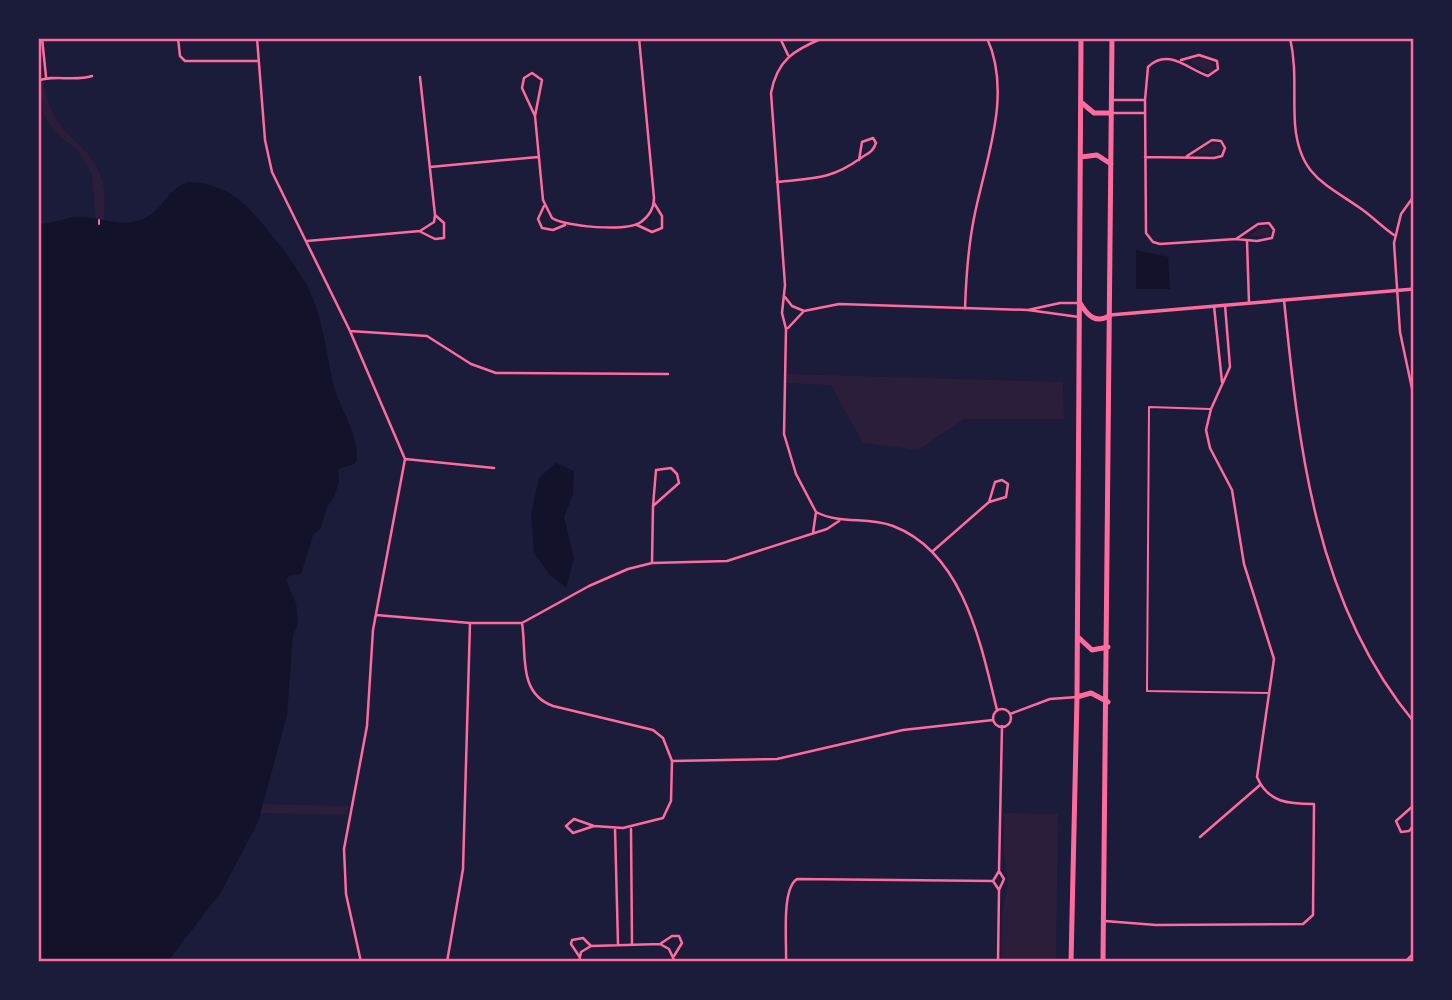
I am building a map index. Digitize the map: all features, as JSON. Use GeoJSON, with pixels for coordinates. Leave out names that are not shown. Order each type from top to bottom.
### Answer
{"type":"FeatureCollection","features":[{"type":"Feature","properties":{"kind":"highway"},"geometry":{"type":"LineString","coordinates":[[1071,961],[1077,697],[1082,38]]}},
{"type":"Feature","properties":{"kind":"highway"},"geometry":{"type":"LineString","coordinates":[[1103,961],[1108,702],[1112,38]]}},
{"type":"Feature","properties":{"kind":"highway"},"geometry":{"type":"LineString","coordinates":[[1082,103],[1094,113],[1111,113]]}},
{"type":"Feature","properties":{"kind":"highway"},"geometry":{"type":"LineString","coordinates":[[1081,157],[1097,155],[1111,164]]}},
{"type":"Feature","properties":{"kind":"highway"},"geometry":{"type":"LineString","coordinates":[[1080,303],[1093,318],[1100,320],[1110,315]]}},
{"type":"Feature","properties":{"kind":"highway"},"geometry":{"type":"LineString","coordinates":[[1077,637],[1093,650],[1108,647]]}},
{"type":"Feature","properties":{"kind":"highway"},"geometry":{"type":"LineString","coordinates":[[1077,697],[1091,693],[1108,702]]}},
{"type":"Feature","properties":{"kind":"street"},"geometry":{"type":"LineString","coordinates":[[43,38],[46,77]]}},
{"type":"Feature","properties":{"kind":"street"},"geometry":{"type":"LineString","coordinates":[[178,38],[180,56],[185,61],[258,61]]}},
{"type":"Feature","properties":{"kind":"street"},"geometry":{"type":"LineString","coordinates":[[257,38],[268,159],[280,193],[350,331],[405,459],[376,615],[367,726],[343,858],[346,894],[361,961]]}},
{"type":"Feature","properties":{"kind":"street"},"geometry":{"type":"LineString","coordinates":[[544,205],[538,219],[542,228],[553,230],[565,225],[636,225],[652,232],[662,228],[662,216],[654,203],[639,38]]}},
{"type":"Feature","properties":{"kind":"street"},"geometry":{"type":"LineString","coordinates":[[780,38],[788,55]]}},
{"type":"Feature","properties":{"kind":"street"},"geometry":{"type":"LineString","coordinates":[[812,533],[816,512],[796,474],[784,435],[786,329],[782,313],[785,297],[771,93],[776,74],[788,55],[823,38]]}},
{"type":"Feature","properties":{"kind":"street"},"geometry":{"type":"LineString","coordinates":[[965,309],[970,237],[997,103],[995,60],[987,38]]}},
{"type":"Feature","properties":{"kind":"street"},"geometry":{"type":"LineString","coordinates":[[1290,38],[1295,62],[1296,134],[1308,169],[1321,184],[1368,214],[1394,235]]}},
{"type":"Feature","properties":{"kind":"street"},"geometry":{"type":"LineString","coordinates":[[1181,60],[1205,75],[1214,75],[1218,69],[1217,61],[1205,55],[1181,60],[1160,60],[1152,63],[1146,75],[1144,227],[1149,239],[1166,244],[1236,239],[1269,240],[1274,234],[1273,226],[1264,223],[1236,239]]}},
{"type":"Feature","properties":{"kind":"street"},"geometry":{"type":"LineString","coordinates":[[535,116],[522,88],[524,78],[532,73],[542,80],[535,116],[544,205],[552,218],[565,225]]}},
{"type":"Feature","properties":{"kind":"street"},"geometry":{"type":"LineString","coordinates":[[38,81],[46,77],[73,80],[92,76]]}},
{"type":"Feature","properties":{"kind":"street"},"geometry":{"type":"LineString","coordinates":[[306,242],[419,231],[431,226],[435,215],[420,77]]}},
{"type":"Feature","properties":{"kind":"street"},"geometry":{"type":"LineString","coordinates":[[1111,100],[1145,100]]}},
{"type":"Feature","properties":{"kind":"street"},"geometry":{"type":"LineString","coordinates":[[1111,113],[1145,113]]}},
{"type":"Feature","properties":{"kind":"street"},"geometry":{"type":"LineString","coordinates":[[777,182],[830,176],[846,171],[874,148],[873,138],[862,142],[859,160]]}},
{"type":"Feature","properties":{"kind":"street"},"geometry":{"type":"LineString","coordinates":[[1145,157],[1218,158],[1225,148],[1221,141],[1212,140],[1187,156]]}},
{"type":"Feature","properties":{"kind":"street"},"geometry":{"type":"LineString","coordinates":[[430,167],[539,156]]}},
{"type":"Feature","properties":{"kind":"street"},"geometry":{"type":"LineString","coordinates":[[1413,196],[1401,214],[1394,235],[1400,332],[1413,398]]}},
{"type":"Feature","properties":{"kind":"street"},"geometry":{"type":"LineString","coordinates":[[636,225],[648,215],[654,203]]}},
{"type":"Feature","properties":{"kind":"street"},"geometry":{"type":"LineString","coordinates":[[419,231],[435,239],[444,238],[444,223],[435,215]]}},
{"type":"Feature","properties":{"kind":"street"},"geometry":{"type":"LineString","coordinates":[[1247,241],[1248,303]]}},
{"type":"Feature","properties":{"kind":"street"},"geometry":{"type":"LineString","coordinates":[[1110,315],[1413,289]]}},
{"type":"Feature","properties":{"kind":"street"},"geometry":{"type":"LineString","coordinates":[[785,297],[792,306],[804,311],[850,303],[1028,310],[1080,317]]}},
{"type":"Feature","properties":{"kind":"street"},"geometry":{"type":"LineString","coordinates":[[1284,300],[1296,412],[1327,559],[1340,600],[1363,648],[1413,722]]}},
{"type":"Feature","properties":{"kind":"street"},"geometry":{"type":"LineString","coordinates":[[1028,310],[1060,303],[1080,303]]}},
{"type":"Feature","properties":{"kind":"street"},"geometry":{"type":"LineString","coordinates":[[1105,921],[1156,925],[1303,924],[1313,915],[1314,804],[1280,802],[1260,785],[1256,777],[1270,693],[1273,651],[1244,564],[1232,490],[1207,439],[1211,409],[1230,367],[1225,305]]}},
{"type":"Feature","properties":{"kind":"street"},"geometry":{"type":"LineString","coordinates":[[1214,306],[1222,382]]}},
{"type":"Feature","properties":{"kind":"street"},"geometry":{"type":"LineString","coordinates":[[786,329],[804,311]]}},
{"type":"Feature","properties":{"kind":"street"},"geometry":{"type":"LineString","coordinates":[[350,331],[406,332],[427,336],[471,364],[496,373],[668,374]]}},
{"type":"Feature","properties":{"kind":"street"},"geometry":{"type":"LineString","coordinates":[[405,459],[494,468]]}},
{"type":"Feature","properties":{"kind":"street"},"geometry":{"type":"LineString","coordinates":[[652,563],[653,506],[656,470],[671,468],[677,474],[677,486],[653,506]]}},
{"type":"Feature","properties":{"kind":"street"},"geometry":{"type":"LineString","coordinates":[[932,551],[989,502],[1006,497],[1009,484],[1002,480],[995,482],[989,502]]}},
{"type":"Feature","properties":{"kind":"street"},"geometry":{"type":"LineString","coordinates":[[816,512],[839,522],[885,523],[911,535],[932,551],[972,623],[997,710],[993,720]]}},
{"type":"Feature","properties":{"kind":"street"},"geometry":{"type":"LineString","coordinates":[[376,615],[470,623],[522,623],[603,579],[652,563],[727,561],[839,522]]}},
{"type":"Feature","properties":{"kind":"street"},"geometry":{"type":"LineString","coordinates":[[447,961],[463,869],[470,623]]}},
{"type":"Feature","properties":{"kind":"street"},"geometry":{"type":"LineString","coordinates":[[522,623],[526,676],[538,698],[553,706],[653,730],[667,745],[671,761],[671,801],[663,818],[631,827],[594,826],[574,819],[566,826],[573,833],[594,826]]}},
{"type":"Feature","properties":{"kind":"street"},"geometry":{"type":"LineString","coordinates":[[1010,714],[1050,699],[1077,697]]}},
{"type":"Feature","properties":{"kind":"street"},"geometry":{"type":"LineString","coordinates":[[997,710],[1004,709],[1010,714]]}},
{"type":"Feature","properties":{"kind":"street"},"geometry":{"type":"LineString","coordinates":[[1002,726],[1009,722],[1010,714]]}},
{"type":"Feature","properties":{"kind":"street"},"geometry":{"type":"LineString","coordinates":[[671,761],[777,758],[903,730],[993,720],[1002,726]]}},
{"type":"Feature","properties":{"kind":"street"},"geometry":{"type":"LineString","coordinates":[[993,881],[999,872],[1002,726]]}},
{"type":"Feature","properties":{"kind":"street"},"geometry":{"type":"LineString","coordinates":[[1200,837],[1260,785]]}},
{"type":"Feature","properties":{"kind":"street"},"geometry":{"type":"LineString","coordinates":[[1413,805],[1395,821],[1401,832],[1409,831],[1413,825]]}},
{"type":"Feature","properties":{"kind":"street"},"geometry":{"type":"LineString","coordinates":[[631,827],[632,944]]}},
{"type":"Feature","properties":{"kind":"street"},"geometry":{"type":"LineString","coordinates":[[615,828],[618,944]]}},
{"type":"Feature","properties":{"kind":"street"},"geometry":{"type":"LineString","coordinates":[[998,961],[999,890],[1004,879],[999,872]]}},
{"type":"Feature","properties":{"kind":"street"},"geometry":{"type":"LineString","coordinates":[[788,877],[792,882]]}},
{"type":"Feature","properties":{"kind":"street"},"geometry":{"type":"LineString","coordinates":[[792,882],[805,877],[993,881]]}},
{"type":"Feature","properties":{"kind":"street"},"geometry":{"type":"LineString","coordinates":[[993,881],[999,890]]}},
{"type":"Feature","properties":{"kind":"street"},"geometry":{"type":"LineString","coordinates":[[786,961],[787,898],[792,882]]}},
{"type":"Feature","properties":{"kind":"street"},"geometry":{"type":"LineString","coordinates":[[579,956],[590,946],[660,944],[673,936],[680,936],[682,943],[674,956]]}},
{"type":"Feature","properties":{"kind":"street"},"geometry":{"type":"LineString","coordinates":[[579,961],[579,956],[571,944],[572,940],[583,938],[590,946]]}},
{"type":"Feature","properties":{"kind":"street"},"geometry":{"type":"LineString","coordinates":[[660,944],[674,956],[675,961]]}},
{"type":"Feature","properties":{"kind":"street"},"geometry":{"type":"LineString","coordinates":[[1405,961],[1413,953]]}},
{"type":"Feature","properties":{"kind":"lane"},"geometry":{"type":"LineString","coordinates":[[1211,409],[1149,407],[1147,691],[1270,693]]}},
{"type":"Feature","properties":{"kind":"shaded area"},"geometry":{"type":"Polygon","coordinates":[[[1203,58],[1214,64],[1212,72],[1191,63],[1193,59],[1203,58]]]}},
{"type":"Feature","properties":{"kind":"shaded area"},"geometry":{"type":"Polygon","coordinates":[[[44,82],[54,115],[90,156],[97,168],[104,188],[104,222],[96,219],[92,175],[79,151],[54,132],[43,112],[39,84],[44,82]]]}},
{"type":"Feature","properties":{"kind":"shaded area"},"geometry":{"type":"Polygon","coordinates":[[[1215,142],[1222,146],[1219,154],[1199,154],[1200,150],[1215,142]]]}},
{"type":"Feature","properties":{"kind":"shaded area"},"geometry":{"type":"Polygon","coordinates":[[[189,182],[217,187],[239,200],[265,227],[302,276],[317,310],[332,379],[351,428],[357,460],[354,464],[338,469],[339,482],[334,497],[327,507],[321,528],[313,535],[301,574],[290,575],[286,580],[296,603],[298,625],[293,635],[287,715],[258,822],[221,892],[168,961],[39,962],[39,224],[81,217],[120,223],[136,221],[151,214],[176,188],[189,182]]]}},
{"type":"Feature","properties":{"kind":"shaded area"},"geometry":{"type":"Polygon","coordinates":[[[1264,226],[1271,230],[1268,237],[1249,236],[1264,226]]]}},
{"type":"Feature","properties":{"kind":"shaded area"},"geometry":{"type":"Polygon","coordinates":[[[1136,250],[1168,257],[1170,289],[1136,289],[1136,250]]]}},
{"type":"Feature","properties":{"kind":"shaded area"},"geometry":{"type":"Polygon","coordinates":[[[787,374],[1063,382],[1064,419],[964,419],[918,450],[863,443],[831,385],[787,383],[787,374]]]}},
{"type":"Feature","properties":{"kind":"shaded area"},"geometry":{"type":"Polygon","coordinates":[[[556,463],[574,471],[573,494],[564,517],[574,558],[566,588],[549,574],[534,552],[531,515],[539,478],[556,463]]]}},
{"type":"Feature","properties":{"kind":"shaded area"},"geometry":{"type":"Polygon","coordinates":[[[263,804],[349,806],[347,815],[261,813],[263,804]]]}},
{"type":"Feature","properties":{"kind":"shaded area"},"geometry":{"type":"Polygon","coordinates":[[[1004,813],[1058,814],[1056,961],[1001,961],[1002,914],[1008,883],[1004,854],[1004,813]]]}}]}
